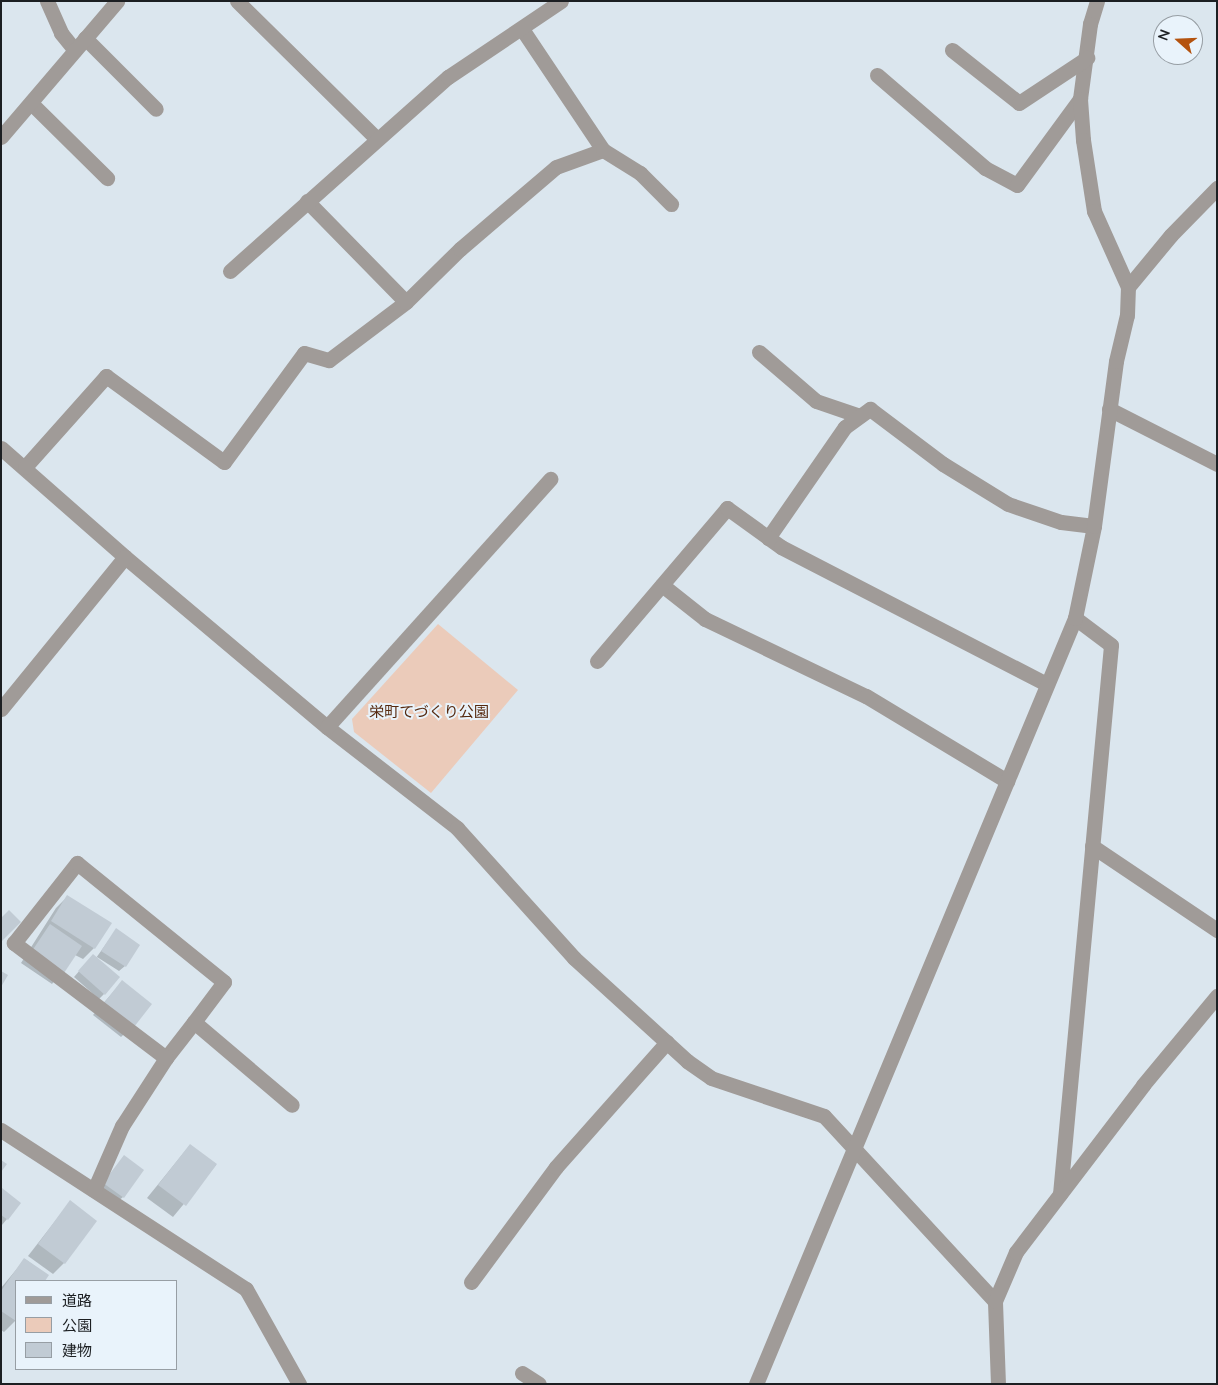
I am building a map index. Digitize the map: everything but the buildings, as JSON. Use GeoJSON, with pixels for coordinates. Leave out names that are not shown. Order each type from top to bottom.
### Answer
{"type":"FeatureCollection","features":[{"type":"Feature","properties":{"kind":"street"},"geometry":{"type":"LineString","coordinates":[[47,1],[61,33],[75,50]]}},
{"type":"Feature","properties":{"kind":"street"},"geometry":{"type":"LineString","coordinates":[[1,137],[117,1]]}},
{"type":"Feature","properties":{"kind":"street"},"geometry":{"type":"LineString","coordinates":[[237,1],[376,138]]}},
{"type":"Feature","properties":{"kind":"street"},"geometry":{"type":"LineString","coordinates":[[230,271],[376,138],[448,77],[561,1]]}},
{"type":"Feature","properties":{"kind":"street"},"geometry":{"type":"LineString","coordinates":[[756,1384],[1075,618],[1094,526],[1116,361],[1128,315],[1128,287],[1094,211],[1080,99],[1087,58],[1090,24],[1097,1]]}},
{"type":"Feature","properties":{"kind":"street"},"geometry":{"type":"LineString","coordinates":[[522,29],[603,150],[640,173],[671,204]]}},
{"type":"Feature","properties":{"kind":"street"},"geometry":{"type":"LineString","coordinates":[[85,38],[156,109]]}},
{"type":"Feature","properties":{"kind":"street"},"geometry":{"type":"LineString","coordinates":[[952,50],[1019,103],[1087,58]]}},
{"type":"Feature","properties":{"kind":"street"},"geometry":{"type":"LineString","coordinates":[[877,75],[985,168],[1017,185],[1080,99]]}},
{"type":"Feature","properties":{"kind":"street"},"geometry":{"type":"LineString","coordinates":[[31,103],[107,178]]}},
{"type":"Feature","properties":{"kind":"street"},"geometry":{"type":"LineString","coordinates":[[25,466],[106,376],[224,462],[304,353],[329,360],[406,302],[460,249],[556,167],[603,150]]}},
{"type":"Feature","properties":{"kind":"street"},"geometry":{"type":"LineString","coordinates":[[1128,287],[1171,235],[1217,188]]}},
{"type":"Feature","properties":{"kind":"street"},"geometry":{"type":"LineString","coordinates":[[307,201],[406,302]]}},
{"type":"Feature","properties":{"kind":"street"},"geometry":{"type":"LineString","coordinates":[[760,352],[816,401],[860,416]]}},
{"type":"Feature","properties":{"kind":"street"},"geometry":{"type":"LineString","coordinates":[[768,538],[845,427],[870,409],[943,464],[1008,504],[1061,522],[1094,526]]}},
{"type":"Feature","properties":{"kind":"street"},"geometry":{"type":"LineString","coordinates":[[1109,409],[1217,464]]}},
{"type":"Feature","properties":{"kind":"street"},"geometry":{"type":"LineString","coordinates":[[1,448],[25,466],[125,557],[328,728],[457,828],[574,958],[667,1042],[711,1078],[824,1116],[854,1152],[995,1301]]}},
{"type":"Feature","properties":{"kind":"street"},"geometry":{"type":"LineString","coordinates":[[328,728],[550,479]]}},
{"type":"Feature","properties":{"kind":"street"},"geometry":{"type":"LineString","coordinates":[[597,661],[727,508],[768,538],[1047,684]]}},
{"type":"Feature","properties":{"kind":"street"},"geometry":{"type":"LineString","coordinates":[[1,709],[125,557]]}},
{"type":"Feature","properties":{"kind":"street"},"geometry":{"type":"LineString","coordinates":[[662,585],[705,619],[866,696],[1007,781]]}},
{"type":"Feature","properties":{"kind":"street"},"geometry":{"type":"LineString","coordinates":[[1060,1194],[1111,645],[1075,618]]}},
{"type":"Feature","properties":{"kind":"street"},"geometry":{"type":"LineString","coordinates":[[1092,846],[1217,930]]}},
{"type":"Feature","properties":{"kind":"street"},"geometry":{"type":"LineString","coordinates":[[94,1190],[122,1126],[166,1058],[224,982],[78,863],[14,943],[166,1058]]}},
{"type":"Feature","properties":{"kind":"street"},"geometry":{"type":"LineString","coordinates":[[998,1384],[995,1301],[1016,1252],[1143,1085],[1217,996]]}},
{"type":"Feature","properties":{"kind":"street"},"geometry":{"type":"LineString","coordinates":[[194,1022],[292,1105]]}},
{"type":"Feature","properties":{"kind":"street"},"geometry":{"type":"LineString","coordinates":[[472,1282],[556,1167],[667,1042]]}},
{"type":"Feature","properties":{"kind":"street"},"geometry":{"type":"LineString","coordinates":[[1,1130],[246,1289],[299,1384]]}},
{"type":"Feature","properties":{"kind":"street"},"geometry":{"type":"LineString","coordinates":[[522,1373],[539,1384]]}},
{"type":"Feature","properties":{"kind":"green space","name":"栄町てづくり公園"},"geometry":{"type":"Polygon","coordinates":[[[438,624],[518,690],[431,793],[354,732],[352,719],[438,624]]]}}]}
